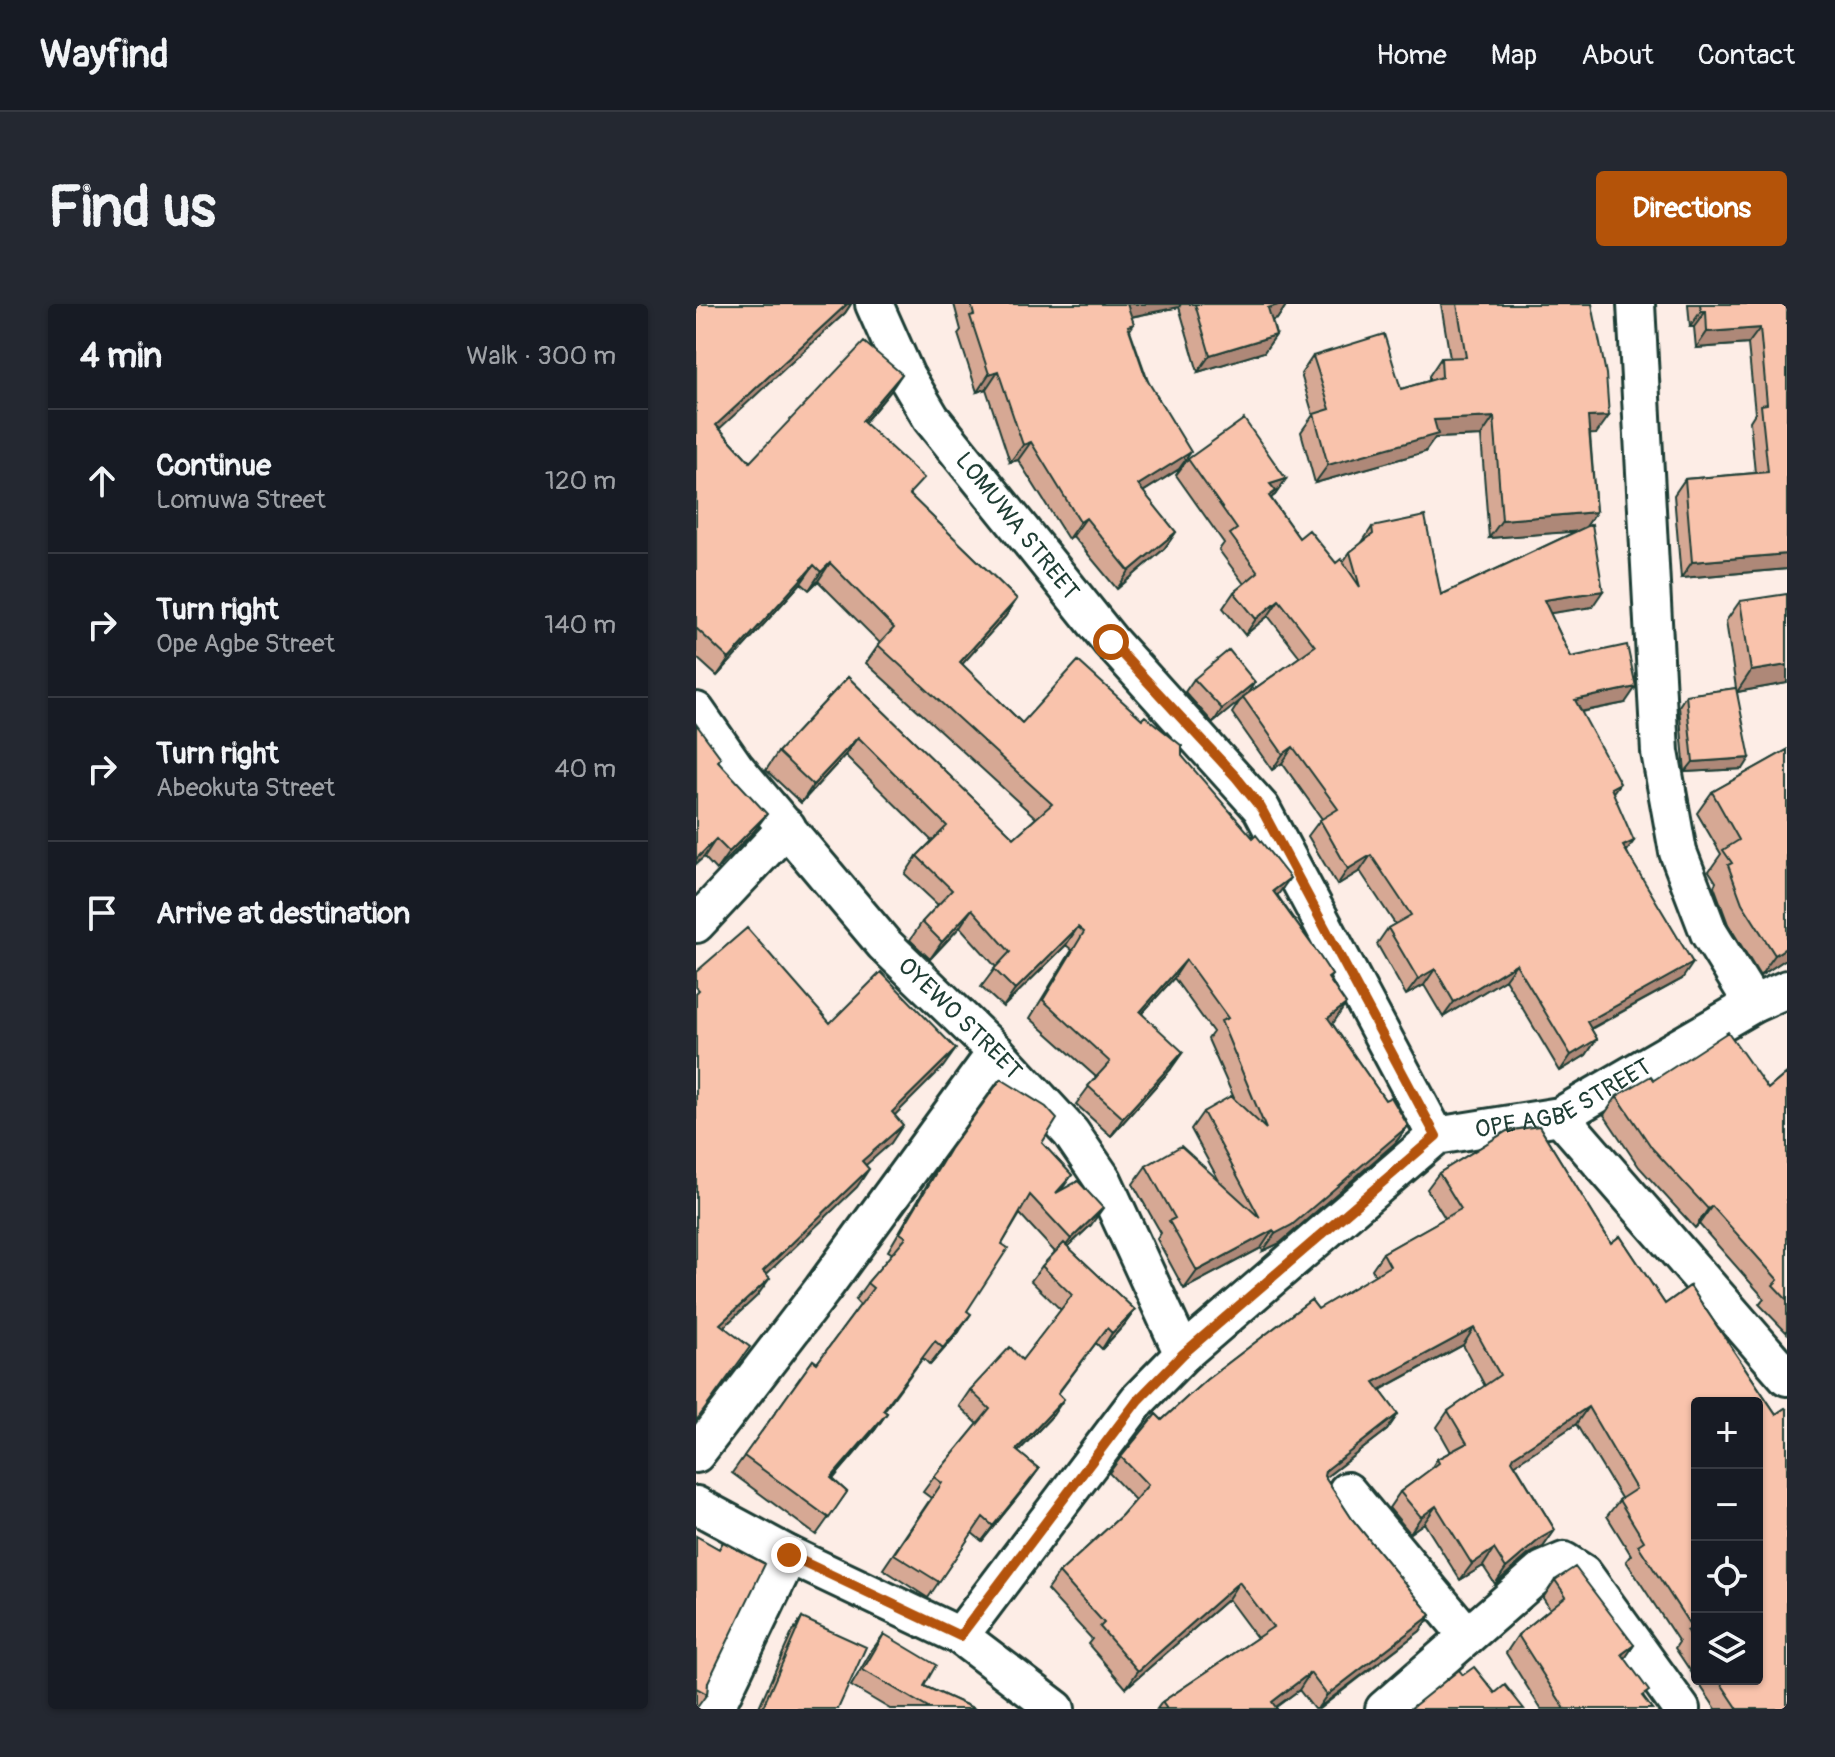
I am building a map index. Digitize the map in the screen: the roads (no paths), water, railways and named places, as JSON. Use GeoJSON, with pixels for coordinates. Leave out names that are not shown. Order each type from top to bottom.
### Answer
{"type":"FeatureCollection","features":[{"type":"Feature","properties":{"kind":"street","name":"LOMUWA STREET"},"geometry":{"type":"LineString","coordinates":[[874,304],[906,376],[931,418],[1111,642],[1261,808],[1436,1136]]}},
{"type":"Feature","properties":{"kind":"street"},"geometry":{"type":"LineString","coordinates":[[1636,304],[1660,752],[1683,866],[1709,933],[1753,1004]]}},
{"type":"Feature","properties":{"kind":"street","name":"OYEWO STREET"},"geometry":{"type":"LineString","coordinates":[[696,711],[735,767],[884,944],[996,1052],[1071,1133],[1103,1180],[1183,1354]]}},
{"type":"Feature","properties":{"kind":"street"},"geometry":{"type":"LineString","coordinates":[[696,924],[787,827]]}},
{"type":"Feature","properties":{"kind":"street","name":"OPE AGBE STREET"},"geometry":{"type":"LineString","coordinates":[[1436,1136],[1560,1116],[1753,1004],[1787,989]]}},
{"type":"Feature","properties":{"kind":"street"},"geometry":{"type":"LineString","coordinates":[[696,1454],[822,1290],[996,1052]]}},
{"type":"Feature","properties":{"kind":"street"},"geometry":{"type":"LineString","coordinates":[[1560,1116],[1787,1377]]}},
{"type":"Feature","properties":{"kind":"street"},"geometry":{"type":"LineString","coordinates":[[960,1636],[1138,1400],[1183,1354],[1436,1136]]}},
{"type":"Feature","properties":{"kind":"street"},"geometry":{"type":"LineString","coordinates":[[1347,1491],[1467,1635]]}},
{"type":"Feature","properties":{"kind":"street"},"geometry":{"type":"LineString","coordinates":[[696,1505],[789,1555],[960,1636],[1056,1709]]}},
{"type":"Feature","properties":{"kind":"street"},"geometry":{"type":"LineString","coordinates":[[715,1709],[789,1555]]}},
{"type":"Feature","properties":{"kind":"street"},"geometry":{"type":"LineString","coordinates":[[1384,1709],[1543,1570],[1564,1561],[1583,1573],[1681,1709]]}}]}
